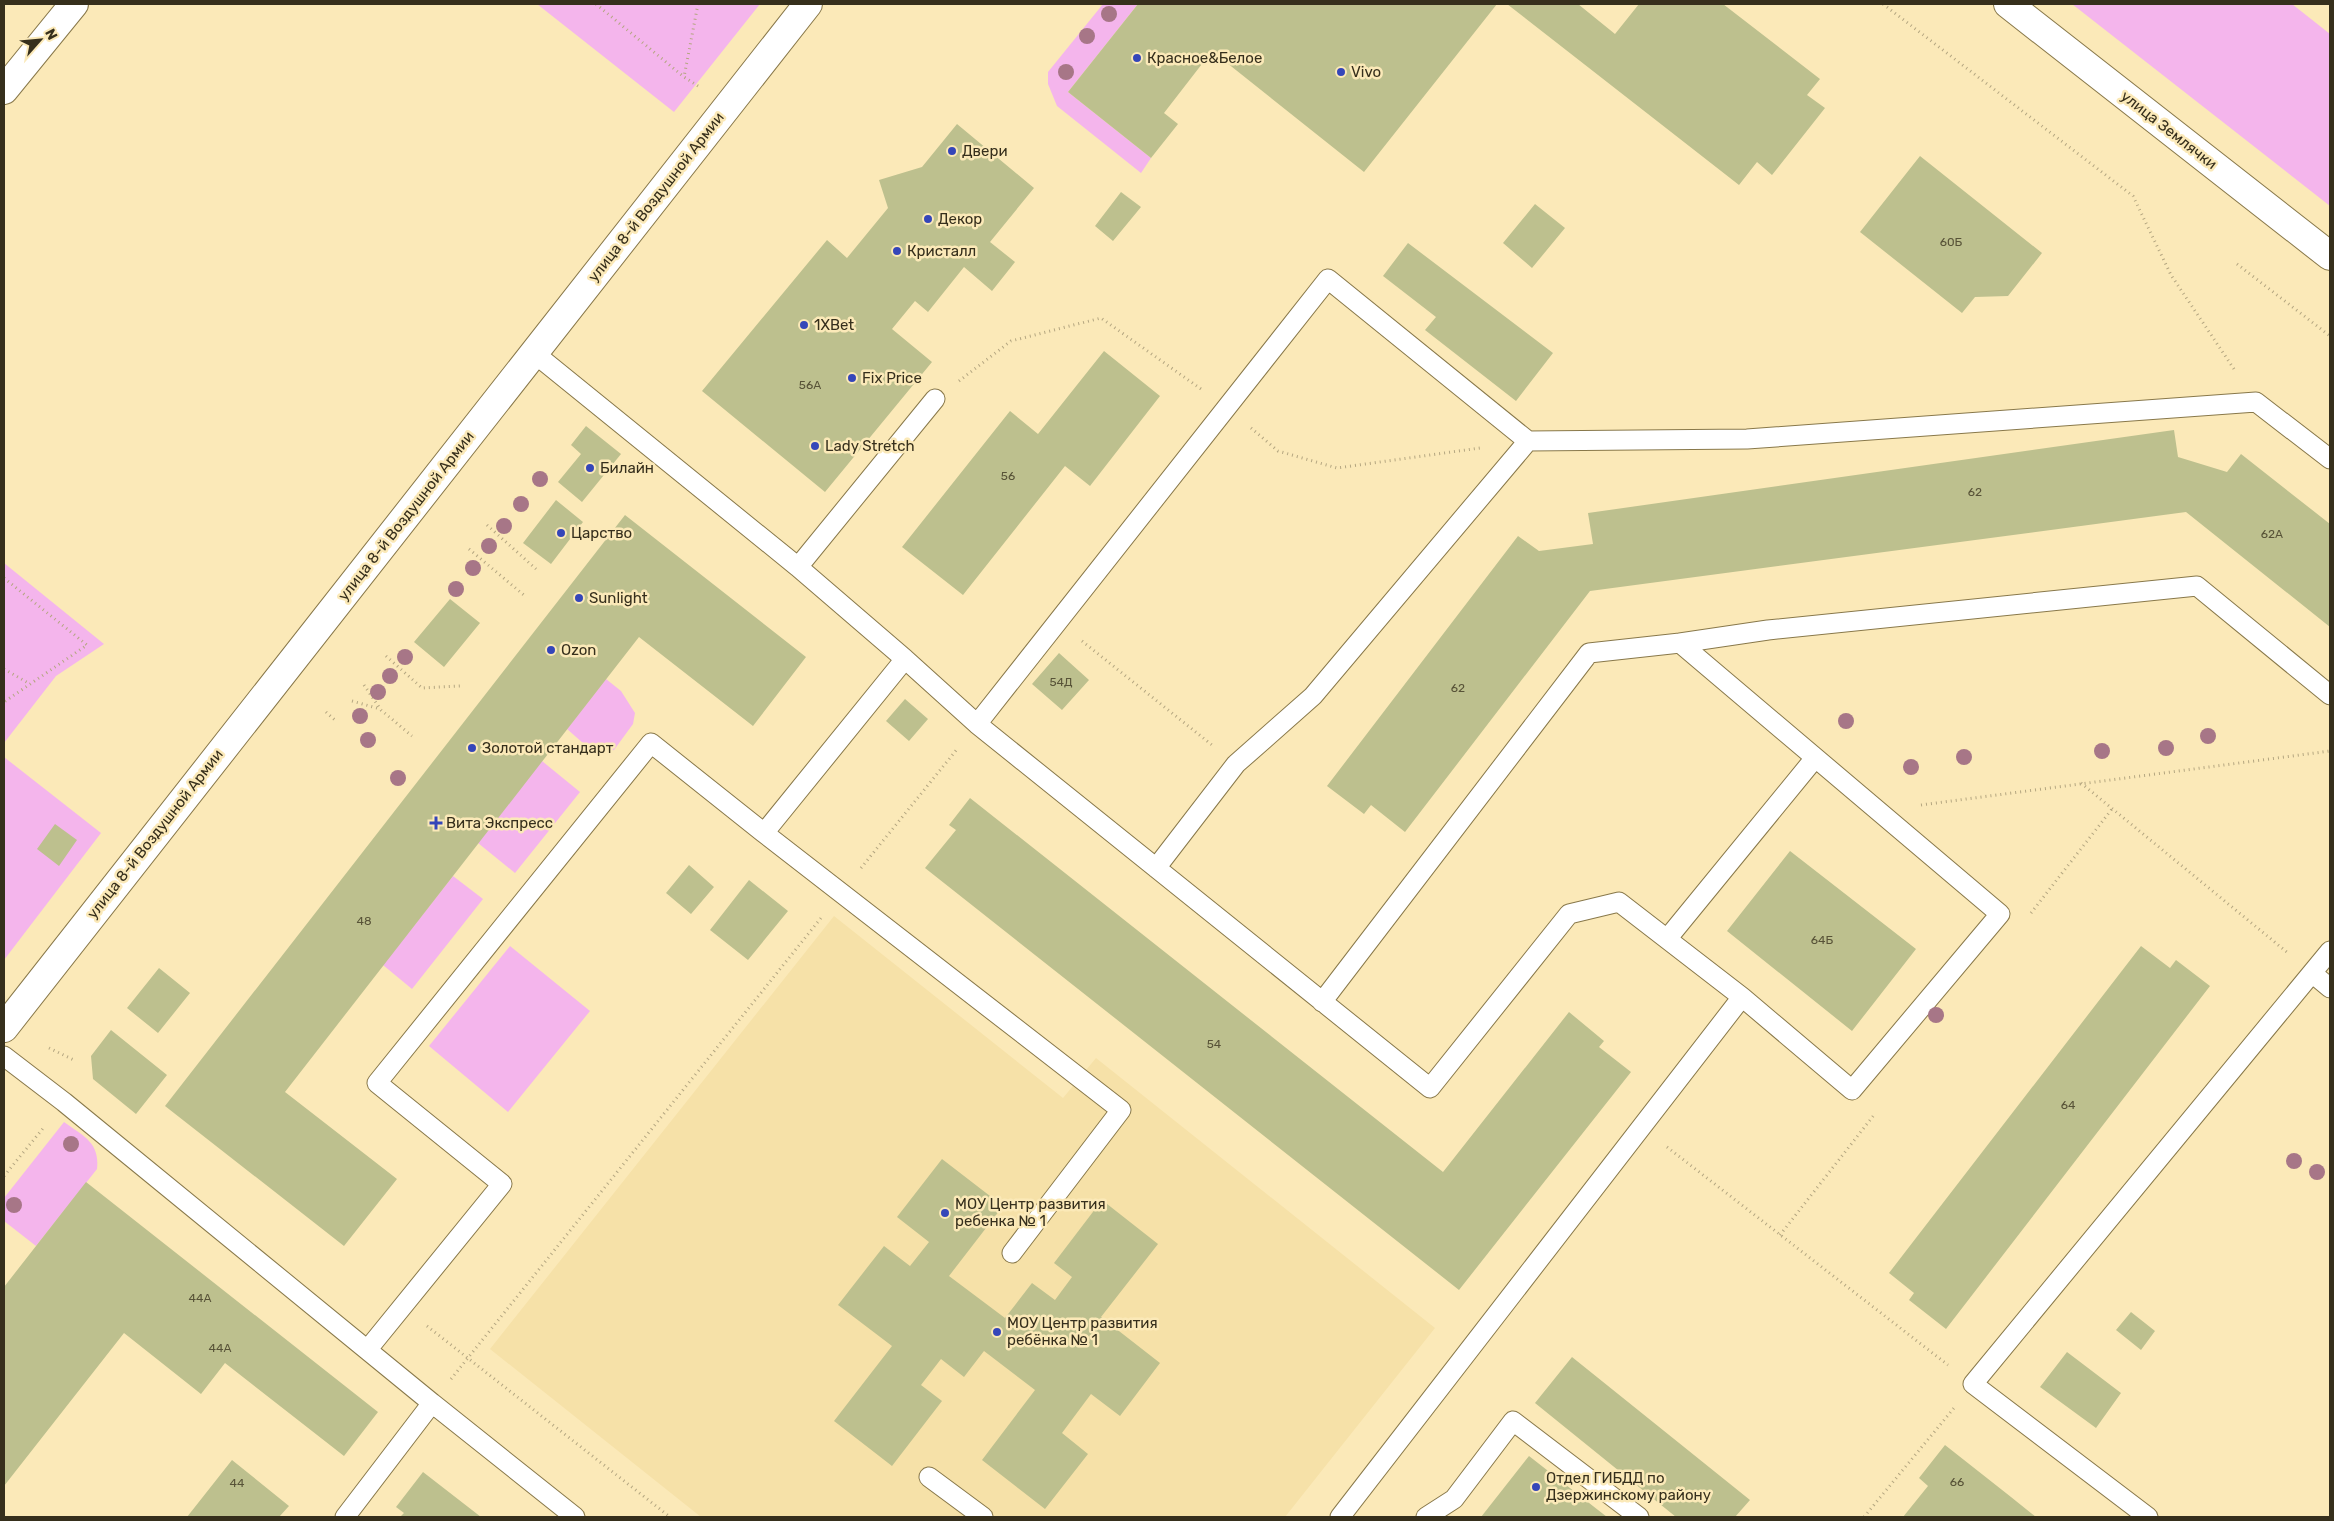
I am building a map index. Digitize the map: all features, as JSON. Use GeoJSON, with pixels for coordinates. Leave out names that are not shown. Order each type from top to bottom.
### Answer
{"type":"FeatureCollection","features":[{"type":"Feature","properties":{"kind":"street"},"geometry":{"type":"LineString","coordinates":[[4,90],[74,4]]}},
{"type":"Feature","properties":{"kind":"street","name":"улица 8-й Воздушной Армии"},"geometry":{"type":"LineString","coordinates":[[4,1028],[808,4]]}},
{"type":"Feature","properties":{"kind":"street","name":"улица Землячки"},"geometry":{"type":"LineString","coordinates":[[2008,4],[2330,256]]}},
{"type":"Feature","properties":{"kind":"lane"},"geometry":{"type":"LineString","coordinates":[[977,724],[1328,279],[1528,441],[1748,440],[2256,402],[2330,459]]}},
{"type":"Feature","properties":{"kind":"lane"},"geometry":{"type":"LineString","coordinates":[[534,353],[798,567],[977,724],[1430,1088],[1569,914],[1619,902],[1742,997],[1852,1090],[2000,914],[1680,643]]}},
{"type":"Feature","properties":{"kind":"lane"},"geometry":{"type":"LineString","coordinates":[[798,567],[935,399]]}},
{"type":"Feature","properties":{"kind":"lane"},"geometry":{"type":"LineString","coordinates":[[1156,868],[1236,764],[1313,696],[1528,441]]}},
{"type":"Feature","properties":{"kind":"lane"},"geometry":{"type":"LineString","coordinates":[[1322,1002],[1588,653],[1680,643],[1768,630],[2197,586],[2330,695]]}},
{"type":"Feature","properties":{"kind":"lane"},"geometry":{"type":"LineString","coordinates":[[764,833],[905,659]]}},
{"type":"Feature","properties":{"kind":"lane"},"geometry":{"type":"LineString","coordinates":[[368,1349],[502,1184],[377,1083],[652,743],[840,894],[1121,1110],[1012,1253]]}},
{"type":"Feature","properties":{"kind":"lane"},"geometry":{"type":"LineString","coordinates":[[1667,939],[1815,758]]}},
{"type":"Feature","properties":{"kind":"lane"},"geometry":{"type":"LineString","coordinates":[[2148,1517],[1973,1384],[2330,951]]}},
{"type":"Feature","properties":{"kind":"lane"},"geometry":{"type":"LineString","coordinates":[[2312,973],[2330,988]]}},
{"type":"Feature","properties":{"kind":"lane"},"geometry":{"type":"LineString","coordinates":[[1340,1517],[1643,1128],[1742,997]]}},
{"type":"Feature","properties":{"kind":"lane"},"geometry":{"type":"LineString","coordinates":[[4,1056],[64,1102],[574,1517]]}},
{"type":"Feature","properties":{"kind":"lane"},"geometry":{"type":"LineString","coordinates":[[345,1517],[432,1403]]}},
{"type":"Feature","properties":{"kind":"lane"},"geometry":{"type":"LineString","coordinates":[[1426,1517],[1454,1499],[1513,1421],[1639,1517]]}},
{"type":"Feature","properties":{"kind":"lane"},"geometry":{"type":"LineString","coordinates":[[929,1477],[983,1517]]}},
{"type":"Feature","properties":{"kind":"path"},"geometry":{"type":"LineString","coordinates":[[596,4],[684,77],[727,107]]}},
{"type":"Feature","properties":{"kind":"path"},"geometry":{"type":"LineString","coordinates":[[684,77],[698,4]]}},
{"type":"Feature","properties":{"kind":"path"},"geometry":{"type":"LineString","coordinates":[[1883,4],[2133,196],[2171,275],[2256,402]]}},
{"type":"Feature","properties":{"kind":"path"},"geometry":{"type":"LineString","coordinates":[[2237,264],[2330,336]]}},
{"type":"Feature","properties":{"kind":"path"},"geometry":{"type":"LineString","coordinates":[[935,399],[1011,341],[1101,318],[1227,407],[1278,451],[1337,468],[1528,441]]}},
{"type":"Feature","properties":{"kind":"path"},"geometry":{"type":"LineString","coordinates":[[487,525],[536,569]]}},
{"type":"Feature","properties":{"kind":"path"},"geometry":{"type":"LineString","coordinates":[[468,549],[525,596]]}},
{"type":"Feature","properties":{"kind":"path"},"geometry":{"type":"LineString","coordinates":[[4,578],[87,645],[4,702]]}},
{"type":"Feature","properties":{"kind":"path"},"geometry":{"type":"LineString","coordinates":[[1058,621],[1236,764]]}},
{"type":"Feature","properties":{"kind":"path"},"geometry":{"type":"LineString","coordinates":[[386,656],[422,688],[460,686]]}},
{"type":"Feature","properties":{"kind":"path"},"geometry":{"type":"LineString","coordinates":[[4,669],[30,684]]}},
{"type":"Feature","properties":{"kind":"path"},"geometry":{"type":"LineString","coordinates":[[364,685],[381,710],[412,736]]}},
{"type":"Feature","properties":{"kind":"path"},"geometry":{"type":"LineString","coordinates":[[352,701],[381,710]]}},
{"type":"Feature","properties":{"kind":"path"},"geometry":{"type":"LineString","coordinates":[[326,712],[336,721]]}},
{"type":"Feature","properties":{"kind":"path"},"geometry":{"type":"LineString","coordinates":[[432,1403],[977,724]]}},
{"type":"Feature","properties":{"kind":"path"},"geometry":{"type":"LineString","coordinates":[[1878,810],[2080,782],[2330,751]]}},
{"type":"Feature","properties":{"kind":"path"},"geometry":{"type":"LineString","coordinates":[[2080,782],[2312,973]]}},
{"type":"Feature","properties":{"kind":"path"},"geometry":{"type":"LineString","coordinates":[[44,1046],[76,1061]]}},
{"type":"Feature","properties":{"kind":"path"},"geometry":{"type":"LineString","coordinates":[[4,1176],[64,1102]]}},
{"type":"Feature","properties":{"kind":"path"},"geometry":{"type":"LineString","coordinates":[[1643,1128],[1973,1384],[1864,1517]]}},
{"type":"Feature","properties":{"kind":"path"},"geometry":{"type":"LineString","coordinates":[[403,1306],[670,1517]]}},
{"type":"Feature","properties":{"kind":"shaded area"},"geometry":{"type":"Polygon","coordinates":[[[537,4],[760,4],[674,112],[537,4]]]}},
{"type":"Feature","properties":{"kind":"shaded area"},"geometry":{"type":"Polygon","coordinates":[[[1103,4],[1138,4],[1068,92],[1151,158],[1141,173],[1057,106],[1048,84],[1048,72],[1103,4]]]}},
{"type":"Feature","properties":{"kind":"shaded area"},"geometry":{"type":"Polygon","coordinates":[[[2072,4],[2292,4],[2330,34],[2330,206],[2072,4]]]}},
{"type":"Feature","properties":{"kind":"shaded area"},"geometry":{"type":"Polygon","coordinates":[[[4,563],[104,644],[56,676],[4,743],[4,563]]]}},
{"type":"Feature","properties":{"kind":"shaded area"},"geometry":{"type":"Polygon","coordinates":[[[606,679],[621,691],[635,713],[633,724],[614,750],[603,753],[592,751],[567,729],[606,679]]]}},
{"type":"Feature","properties":{"kind":"shaded area"},"geometry":{"type":"Polygon","coordinates":[[[4,757],[101,833],[4,960],[4,757]]]}},
{"type":"Feature","properties":{"kind":"shaded area"},"geometry":{"type":"Polygon","coordinates":[[[542,761],[580,792],[515,873],[478,843],[542,761]]]}},
{"type":"Feature","properties":{"kind":"shaded area"},"geometry":{"type":"Polygon","coordinates":[[[453,876],[483,899],[412,989],[383,965],[453,876]]]}},
{"type":"Feature","properties":{"kind":"shaded area","name":"МОУ Центр развития ребенка № 1"},"geometry":{"type":"Polygon","coordinates":[[[834,916],[1063,1098],[1096,1058],[1435,1328],[1285,1517],[701,1517],[490,1349],[834,916]]]}},
{"type":"Feature","properties":{"kind":"shaded area"},"geometry":{"type":"Polygon","coordinates":[[[510,946],[590,1011],[508,1112],[429,1046],[510,946]]]}},
{"type":"Feature","properties":{"kind":"shaded area"},"geometry":{"type":"Polygon","coordinates":[[[64,1122],[84,1136],[93,1146],[96,1152],[97,1169],[36,1246],[4,1221],[4,1198],[64,1122]]]}},
{"type":"Feature","properties":{"kind":"building","name":"Vivo"},"geometry":{"type":"Polygon","coordinates":[[[1138,4],[1497,4],[1364,172],[1212,51],[1164,113],[1178,124],[1151,158],[1068,92],[1138,4]]]}},
{"type":"Feature","properties":{"kind":"building"},"geometry":{"type":"Polygon","coordinates":[[[1507,4],[1578,4],[1615,34],[1639,4],[1723,4],[1820,79],[1807,95],[1825,108],[1772,175],[1757,162],[1739,185],[1507,4]]]}},
{"type":"Feature","properties":{"kind":"building"},"geometry":{"type":"Polygon","coordinates":[[[957,124],[1034,188],[990,242],[1015,262],[992,291],[964,267],[928,312],[915,301],[892,329],[932,362],[825,492],[702,391],[827,240],[847,258],[888,208],[879,180],[922,167],[957,124]]]}},
{"type":"Feature","properties":{"kind":"building"},"geometry":{"type":"Polygon","coordinates":[[[1920,156],[2042,253],[2008,296],[1975,297],[1962,313],[1860,232],[1920,156]]]}},
{"type":"Feature","properties":{"kind":"building"},"geometry":{"type":"Polygon","coordinates":[[[1121,192],[1141,207],[1113,241],[1095,226],[1121,192]]]}},
{"type":"Feature","properties":{"kind":"building"},"geometry":{"type":"Polygon","coordinates":[[[1535,204],[1565,228],[1532,268],[1503,243],[1535,204]]]}},
{"type":"Feature","properties":{"kind":"building"},"geometry":{"type":"Polygon","coordinates":[[[1408,243],[1553,353],[1516,401],[1425,330],[1436,317],[1383,276],[1408,243]]]}},
{"type":"Feature","properties":{"kind":"building"},"geometry":{"type":"Polygon","coordinates":[[[1104,351],[1160,396],[1090,486],[1065,466],[963,595],[902,547],[1010,411],[1038,434],[1104,351]]]}},
{"type":"Feature","properties":{"kind":"building","name":"Билайн"},"geometry":{"type":"Polygon","coordinates":[[[586,426],[621,454],[582,502],[558,482],[581,454],[571,445],[586,426]]]}},
{"type":"Feature","properties":{"kind":"building"},"geometry":{"type":"Polygon","coordinates":[[[2174,430],[2178,457],[2227,472],[2241,454],[2330,524],[2330,627],[2186,512],[1590,591],[1405,832],[1371,805],[1364,814],[1327,786],[1518,536],[1539,551],[1593,544],[1588,513],[2174,430]]]}},
{"type":"Feature","properties":{"kind":"building"},"geometry":{"type":"Polygon","coordinates":[[[556,500],[583,522],[551,564],[523,543],[556,500]]]}},
{"type":"Feature","properties":{"kind":"building"},"geometry":{"type":"Polygon","coordinates":[[[625,515],[806,657],[753,726],[639,637],[285,1092],[397,1179],[344,1246],[165,1106],[625,515]]]}},
{"type":"Feature","properties":{"kind":"building"},"geometry":{"type":"Polygon","coordinates":[[[450,599],[480,623],[444,667],[414,642],[450,599]]]}},
{"type":"Feature","properties":{"kind":"building"},"geometry":{"type":"Polygon","coordinates":[[[1059,653],[1089,680],[1062,710],[1032,684],[1059,653]]]}},
{"type":"Feature","properties":{"kind":"building"},"geometry":{"type":"Polygon","coordinates":[[[905,699],[928,719],[909,741],[886,721],[905,699]]]}},
{"type":"Feature","properties":{"kind":"building"},"geometry":{"type":"Polygon","coordinates":[[[970,798],[1443,1172],[1569,1012],[1604,1041],[1599,1047],[1631,1072],[1459,1290],[925,868],[956,830],[949,825],[970,798]]]}},
{"type":"Feature","properties":{"kind":"building"},"geometry":{"type":"Polygon","coordinates":[[[55,824],[77,840],[59,866],[37,849],[55,824]]]}},
{"type":"Feature","properties":{"kind":"building"},"geometry":{"type":"Polygon","coordinates":[[[1790,851],[1916,949],[1852,1031],[1727,931],[1790,851]]]}},
{"type":"Feature","properties":{"kind":"building"},"geometry":{"type":"Polygon","coordinates":[[[689,865],[714,887],[691,914],[666,893],[689,865]]]}},
{"type":"Feature","properties":{"kind":"building"},"geometry":{"type":"Polygon","coordinates":[[[749,880],[788,911],[748,960],[710,930],[749,880]]]}},
{"type":"Feature","properties":{"kind":"building"},"geometry":{"type":"Polygon","coordinates":[[[2141,946],[2170,968],[2176,960],[2210,986],[1946,1329],[1909,1300],[1914,1293],[1889,1273],[2141,946]]]}},
{"type":"Feature","properties":{"kind":"building"},"geometry":{"type":"Polygon","coordinates":[[[159,968],[190,993],[158,1033],[127,1008],[159,968]]]}},
{"type":"Feature","properties":{"kind":"building"},"geometry":{"type":"Polygon","coordinates":[[[111,1030],[167,1075],[136,1114],[93,1079],[91,1056],[111,1030]]]}},
{"type":"Feature","properties":{"kind":"building","name":"МОУ Центр развития ребёнка № 1"},"geometry":{"type":"Polygon","coordinates":[[[942,1159],[1003,1206],[949,1276],[1005,1318],[1032,1283],[1055,1300],[1072,1277],[1054,1263],[1102,1200],[1158,1244],[1101,1317],[1160,1363],[1120,1416],[1091,1394],[1062,1433],[1088,1454],[1045,1509],[982,1460],[1035,1390],[984,1351],[964,1377],[941,1359],[921,1385],[942,1401],[892,1466],[834,1421],[892,1346],[838,1305],[884,1246],[910,1266],[929,1242],[897,1217],[942,1159]]]}},
{"type":"Feature","properties":{"kind":"building"},"geometry":{"type":"Polygon","coordinates":[[[86,1182],[378,1412],[344,1456],[225,1363],[201,1394],[124,1333],[4,1486],[4,1287],[86,1182]]]}},
{"type":"Feature","properties":{"kind":"building"},"geometry":{"type":"Polygon","coordinates":[[[2131,1312],[2155,1331],[2141,1350],[2116,1330],[2131,1312]]]}},
{"type":"Feature","properties":{"kind":"building"},"geometry":{"type":"Polygon","coordinates":[[[2067,1352],[2121,1393],[2096,1428],[2040,1387],[2067,1352]]]}},
{"type":"Feature","properties":{"kind":"building"},"geometry":{"type":"Polygon","coordinates":[[[1572,1357],[1750,1500],[1735,1517],[1676,1517],[1535,1403],[1572,1357]]]}},
{"type":"Feature","properties":{"kind":"building"},"geometry":{"type":"Polygon","coordinates":[[[1945,1445],[2036,1517],[1903,1517],[1928,1486],[1919,1478],[1945,1445]]]}},
{"type":"Feature","properties":{"kind":"building","name":"Отдел ГИБДД по Дзержинскому району"},"geometry":{"type":"Polygon","coordinates":[[[1529,1456],[1607,1517],[1481,1517],[1529,1456]]]}},
{"type":"Feature","properties":{"kind":"building"},"geometry":{"type":"Polygon","coordinates":[[[232,1460],[289,1506],[279,1517],[187,1517],[232,1460]]]}},
{"type":"Feature","properties":{"kind":"building"},"geometry":{"type":"Polygon","coordinates":[[[423,1472],[481,1517],[400,1517],[404,1513],[396,1507],[423,1472]]]}},
{"type":"Feature","properties":{"kind":"place","name":"Красное&Белое"},"geometry":{"type":"Point","coordinates":[1137,58]}},
{"type":"Feature","properties":{"kind":"place","name":"Vivo"},"geometry":{"type":"Point","coordinates":[1341,72]}},
{"type":"Feature","properties":{"kind":"place","name":"Двери"},"geometry":{"type":"Point","coordinates":[952,151]}},
{"type":"Feature","properties":{"kind":"place","name":"Декор"},"geometry":{"type":"Point","coordinates":[928,219]}},
{"type":"Feature","properties":{"kind":"place","name":"Кристалл"},"geometry":{"type":"Point","coordinates":[897,251]}},
{"type":"Feature","properties":{"kind":"place","name":"1XBet"},"geometry":{"type":"Point","coordinates":[804,325]}},
{"type":"Feature","properties":{"kind":"place","name":"Fix Price"},"geometry":{"type":"Point","coordinates":[852,378]}},
{"type":"Feature","properties":{"kind":"place","name":"Lady Stretch"},"geometry":{"type":"Point","coordinates":[815,446]}},
{"type":"Feature","properties":{"kind":"place","name":"Билайн"},"geometry":{"type":"Point","coordinates":[590,468]}},
{"type":"Feature","properties":{"kind":"place","name":"Царство"},"geometry":{"type":"Point","coordinates":[561,533]}},
{"type":"Feature","properties":{"kind":"place","name":"Sunlight"},"geometry":{"type":"Point","coordinates":[579,598]}},
{"type":"Feature","properties":{"kind":"place","name":"Ozon"},"geometry":{"type":"Point","coordinates":[551,650]}},
{"type":"Feature","properties":{"kind":"place","name":"Золотой стандарт"},"geometry":{"type":"Point","coordinates":[472,748]}},
{"type":"Feature","properties":{"kind":"place","name":"Вита Экспресс"},"geometry":{"type":"Point","coordinates":[436,823]}},
{"type":"Feature","properties":{"kind":"place","name":"МОУ Центр развития ребенка № 1"},"geometry":{"type":"Point","coordinates":[945,1213]}},
{"type":"Feature","properties":{"kind":"place","name":"МОУ Центр развития ребёнка № 1"},"geometry":{"type":"Point","coordinates":[997,1332]}},
{"type":"Feature","properties":{"kind":"place","name":"Отдел ГИБДД по Дзержинскому району"},"geometry":{"type":"Point","coordinates":[1536,1487]}}]}
